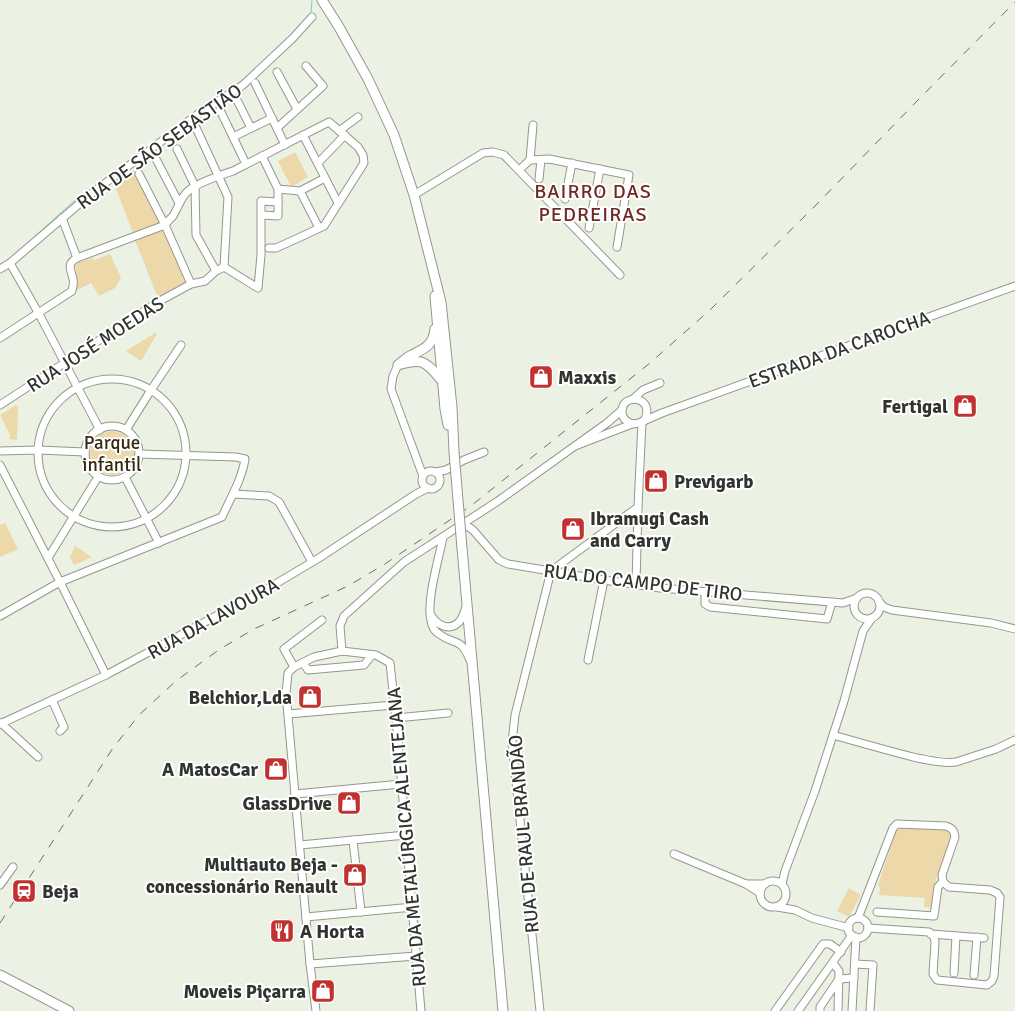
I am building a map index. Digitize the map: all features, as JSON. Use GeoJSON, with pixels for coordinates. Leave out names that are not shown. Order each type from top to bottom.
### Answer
{"type":"FeatureCollection","features":[{"type":"Feature","properties":{"kind":"main road"},"geometry":{"type":"LineString","coordinates":[[322,0],[368,79],[394,135],[414,195],[442,302],[443,354],[436,361],[412,362],[398,365]]}},
{"type":"Feature","properties":{"kind":"main road"},"geometry":{"type":"LineString","coordinates":[[431,258],[437,318],[452,407],[462,548],[503,1011]]}},
{"type":"Feature","properties":{"kind":"main road"},"geometry":{"type":"LineString","coordinates":[[398,365],[430,344],[435,336],[437,318]]}},
{"type":"Feature","properties":{"kind":"main road"},"geometry":{"type":"LineString","coordinates":[[420,352],[443,354]]}},
{"type":"Feature","properties":{"kind":"main road"},"geometry":{"type":"LineString","coordinates":[[421,362],[446,378]]}},
{"type":"Feature","properties":{"kind":"main road"},"geometry":{"type":"LineString","coordinates":[[0,975],[69,1011]]}},
{"type":"Feature","properties":{"kind":"street","name":"RUA DE SÃO SEBASTIÃO"},"geometry":{"type":"LineString","coordinates":[[0,269],[10,263],[92,193],[192,119],[237,89],[253,76],[312,17]]}},
{"type":"Feature","properties":{"kind":"street"},"geometry":{"type":"LineString","coordinates":[[278,128],[322,86],[306,66]]}},
{"type":"Feature","properties":{"kind":"street"},"geometry":{"type":"LineString","coordinates":[[277,72],[297,109]]}},
{"type":"Feature","properties":{"kind":"street"},"geometry":{"type":"LineString","coordinates":[[255,83],[285,145]]}},
{"type":"Feature","properties":{"kind":"street"},"geometry":{"type":"LineString","coordinates":[[237,100],[251,128]]}},
{"type":"Feature","properties":{"kind":"street"},"geometry":{"type":"LineString","coordinates":[[220,110],[246,164]]}},
{"type":"Feature","properties":{"kind":"street"},"geometry":{"type":"LineString","coordinates":[[318,163],[358,116]]}},
{"type":"Feature","properties":{"kind":"street"},"geometry":{"type":"LineString","coordinates":[[233,137],[272,118]]}},
{"type":"Feature","properties":{"kind":"street"},"geometry":{"type":"LineString","coordinates":[[192,119],[228,197],[224,267],[258,288],[262,201],[278,202]]}},
{"type":"Feature","properties":{"kind":"street"},"geometry":{"type":"LineString","coordinates":[[0,338],[72,291],[74,280],[70,268],[72,261],[165,225],[173,216],[187,191],[219,175],[233,171],[330,122],[358,147],[363,155],[364,163],[324,226],[276,248],[269,248],[261,242]]}},
{"type":"Feature","properties":{"kind":"street"},"geometry":{"type":"LineString","coordinates":[[530,160],[533,125]]}},
{"type":"Feature","properties":{"kind":"street"},"geometry":{"type":"LineString","coordinates":[[303,135],[338,203]]}},
{"type":"Feature","properties":{"kind":"street"},"geometry":{"type":"LineString","coordinates":[[177,149],[196,186],[196,235],[216,271]]}},
{"type":"Feature","properties":{"kind":"street"},"geometry":{"type":"LineString","coordinates":[[414,195],[483,153],[493,152],[504,155],[620,275]]}},
{"type":"Feature","properties":{"kind":"street"},"geometry":{"type":"LineString","coordinates":[[262,156],[278,189],[278,216],[262,215]]}},
{"type":"Feature","properties":{"kind":"street"},"geometry":{"type":"LineString","coordinates":[[156,158],[179,203]]}},
{"type":"Feature","properties":{"kind":"street"},"geometry":{"type":"LineString","coordinates":[[519,170],[530,160],[549,159],[629,175],[617,247]]}},
{"type":"Feature","properties":{"kind":"street"},"geometry":{"type":"LineString","coordinates":[[538,179],[541,160]]}},
{"type":"Feature","properties":{"kind":"street"},"geometry":{"type":"LineString","coordinates":[[565,199],[572,163]]}},
{"type":"Feature","properties":{"kind":"street"},"geometry":{"type":"LineString","coordinates":[[589,228],[600,169]]}},
{"type":"Feature","properties":{"kind":"street"},"geometry":{"type":"LineString","coordinates":[[139,174],[192,284]]}},
{"type":"Feature","properties":{"kind":"street"},"geometry":{"type":"LineString","coordinates":[[278,189],[300,191],[325,178]]}},
{"type":"Feature","properties":{"kind":"street"},"geometry":{"type":"LineString","coordinates":[[300,191],[318,228]]}},
{"type":"Feature","properties":{"kind":"street"},"geometry":{"type":"LineString","coordinates":[[62,218],[78,258]]}},
{"type":"Feature","properties":{"kind":"street"},"geometry":{"type":"LineString","coordinates":[[261,255],[269,248]]}},
{"type":"Feature","properties":{"kind":"street"},"geometry":{"type":"LineString","coordinates":[[10,263],[100,430]]}},
{"type":"Feature","properties":{"kind":"street","name":"RUA JOSÉ MOEDAS"},"geometry":{"type":"LineString","coordinates":[[0,405],[158,302],[192,284],[205,281],[216,271],[224,267]]}},
{"type":"Feature","properties":{"kind":"street","name":"ESTRADA DA CAROCHA"},"geometry":{"type":"LineString","coordinates":[[643,421],[1015,286]]}},
{"type":"Feature","properties":{"kind":"street"},"geometry":{"type":"LineString","coordinates":[[126,430],[181,345]]}},
{"type":"Feature","properties":{"kind":"street"},"geometry":{"type":"LineString","coordinates":[[398,365],[393,376],[391,388],[419,461],[430,478],[470,457],[484,452]]}},
{"type":"Feature","properties":{"kind":"street"},"geometry":{"type":"LineString","coordinates":[[101,379],[127,380],[151,390],[162,398],[178,418],[184,436],[185,469],[175,493],[157,512],[146,519],[128,525],[109,527],[90,523],[73,515],[59,503],[47,488],[39,463],[40,435],[54,408],[64,396],[77,387],[101,379]]}},
{"type":"Feature","properties":{"kind":"street"},"geometry":{"type":"LineString","coordinates":[[342,651],[340,626],[344,616],[404,562],[498,501],[607,423],[622,410],[626,402],[633,399],[643,390],[660,383]]}},
{"type":"Feature","properties":{"kind":"street"},"geometry":{"type":"LineString","coordinates":[[636,585],[642,434],[643,421],[647,414],[645,405],[646,394],[651,387]]}},
{"type":"Feature","properties":{"kind":"street"},"geometry":{"type":"LineString","coordinates":[[633,399],[637,399],[654,411],[662,413]]}},
{"type":"Feature","properties":{"kind":"street"},"geometry":{"type":"LineString","coordinates":[[622,410],[622,414],[642,434]]}},
{"type":"Feature","properties":{"kind":"street"},"geometry":{"type":"LineString","coordinates":[[607,423],[617,421],[631,423]]}},
{"type":"Feature","properties":{"kind":"street"},"geometry":{"type":"LineString","coordinates":[[575,446],[631,423],[643,421]]}},
{"type":"Feature","properties":{"kind":"street"},"geometry":{"type":"LineString","coordinates":[[607,423],[610,432]]}},
{"type":"Feature","properties":{"kind":"street"},"geometry":{"type":"LineString","coordinates":[[110,427],[126,430],[137,443],[139,454],[134,470],[125,477],[114,480],[98,477],[90,469],[86,458],[86,447],[91,437],[100,430],[110,427]]}},
{"type":"Feature","properties":{"kind":"street"},"geometry":{"type":"LineString","coordinates":[[0,451],[85,452]]}},
{"type":"Feature","properties":{"kind":"street"},"geometry":{"type":"LineString","coordinates":[[0,616],[60,582],[222,517],[233,494],[245,459],[236,457],[139,454]]}},
{"type":"Feature","properties":{"kind":"street"},"geometry":{"type":"LineString","coordinates":[[0,466],[106,675]]}},
{"type":"Feature","properties":{"kind":"street"},"geometry":{"type":"LineString","coordinates":[[48,558],[98,477]]}},
{"type":"Feature","properties":{"kind":"street"},"geometry":{"type":"LineString","coordinates":[[125,477],[159,543]]}},
{"type":"Feature","properties":{"kind":"street","name":"RUA DA LAVOURA"},"geometry":{"type":"LineString","coordinates":[[0,723],[106,675],[272,586],[416,494],[430,478]]}},
{"type":"Feature","properties":{"kind":"street"},"geometry":{"type":"LineString","coordinates":[[233,494],[269,496],[279,502],[312,562]]}},
{"type":"Feature","properties":{"kind":"street"},"geometry":{"type":"LineString","coordinates":[[551,571],[638,507]]}},
{"type":"Feature","properties":{"kind":"street","name":"RUA DO CAMPO DE TIRO"},"geometry":{"type":"LineString","coordinates":[[458,527],[468,526],[494,555],[503,562],[636,585],[843,603]]}},
{"type":"Feature","properties":{"kind":"street"},"geometry":{"type":"LineString","coordinates":[[443,537],[430,599],[430,621],[437,633],[463,646],[472,664]]}},
{"type":"Feature","properties":{"kind":"street","name":"RUA DE RAUL BRANDÃO"},"geometry":{"type":"LineString","coordinates":[[540,1011],[512,744],[515,715],[551,571]]}},
{"type":"Feature","properties":{"kind":"street"},"geometry":{"type":"LineString","coordinates":[[588,660],[604,580]]}},
{"type":"Feature","properties":{"kind":"street"},"geometry":{"type":"LineString","coordinates":[[705,592],[705,604],[710,607],[827,619],[832,602]]}},
{"type":"Feature","properties":{"kind":"street"},"geometry":{"type":"LineString","coordinates":[[843,603],[868,593],[876,597],[884,607],[892,610],[991,623],[1015,629]]}},
{"type":"Feature","properties":{"kind":"street"},"geometry":{"type":"LineString","coordinates":[[782,884],[785,871],[816,791],[844,701],[862,631],[854,602],[857,598]]}},
{"type":"Feature","properties":{"kind":"street"},"geometry":{"type":"LineString","coordinates":[[862,631],[879,608],[879,602]]}},
{"type":"Feature","properties":{"kind":"street"},"geometry":{"type":"LineString","coordinates":[[843,603],[864,619],[892,610]]}},
{"type":"Feature","properties":{"kind":"street"},"geometry":{"type":"LineString","coordinates":[[430,613],[439,624],[444,627],[450,627],[459,622],[467,604]]}},
{"type":"Feature","properties":{"kind":"street"},"geometry":{"type":"LineString","coordinates":[[294,667],[284,649],[322,620]]}},
{"type":"Feature","properties":{"kind":"street"},"geometry":{"type":"LineString","coordinates":[[316,1011],[310,964],[286,693],[288,673],[294,667],[314,657],[342,651],[372,655]]}},
{"type":"Feature","properties":{"kind":"street"},"geometry":{"type":"LineString","coordinates":[[303,663],[308,670],[364,665],[372,655]]}},
{"type":"Feature","properties":{"kind":"street","name":"RUA DA METALÚRGICA ALENTEJANA"},"geometry":{"type":"LineString","coordinates":[[372,655],[376,655],[390,663],[421,1011]]}},
{"type":"Feature","properties":{"kind":"street"},"geometry":{"type":"LineString","coordinates":[[52,700],[64,727],[60,730]]}},
{"type":"Feature","properties":{"kind":"street"},"geometry":{"type":"LineString","coordinates":[[288,714],[394,705]]}},
{"type":"Feature","properties":{"kind":"street"},"geometry":{"type":"LineString","coordinates":[[396,718],[448,714]]}},
{"type":"Feature","properties":{"kind":"street"},"geometry":{"type":"LineString","coordinates":[[0,723],[38,757]]}},
{"type":"Feature","properties":{"kind":"street"},"geometry":{"type":"LineString","coordinates":[[833,735],[899,754],[949,763],[996,749],[1015,740]]}},
{"type":"Feature","properties":{"kind":"street"},"geometry":{"type":"LineString","coordinates":[[295,794],[401,784]]}},
{"type":"Feature","properties":{"kind":"street"},"geometry":{"type":"LineString","coordinates":[[858,918],[892,828],[897,824],[946,826],[952,828],[956,836],[942,875],[943,882],[949,888],[990,890],[997,893],[1000,897],[994,976],[992,981],[988,985],[938,980],[933,974],[935,942],[931,934]]}},
{"type":"Feature","properties":{"kind":"street"},"geometry":{"type":"LineString","coordinates":[[300,845],[406,835]]}},
{"type":"Feature","properties":{"kind":"street"},"geometry":{"type":"LineString","coordinates":[[353,840],[360,912]]}},
{"type":"Feature","properties":{"kind":"street"},"geometry":{"type":"LineString","coordinates":[[674,854],[746,884],[760,893]]}},
{"type":"Feature","properties":{"kind":"street"},"geometry":{"type":"LineString","coordinates":[[0,885],[13,867]]}},
{"type":"Feature","properties":{"kind":"street"},"geometry":{"type":"LineString","coordinates":[[775,881],[785,871]]}},
{"type":"Feature","properties":{"kind":"street"},"geometry":{"type":"LineString","coordinates":[[777,907],[783,903],[786,890],[782,884],[771,881],[761,889],[760,897],[765,904],[772,907],[796,910],[812,918],[848,928],[854,936],[855,964],[852,1011]]}},
{"type":"Feature","properties":{"kind":"street"},"geometry":{"type":"LineString","coordinates":[[878,912],[934,916],[938,887],[943,881]]}},
{"type":"Feature","properties":{"kind":"street"},"geometry":{"type":"LineString","coordinates":[[746,884],[765,884]]}},
{"type":"Feature","properties":{"kind":"street"},"geometry":{"type":"LineString","coordinates":[[786,896],[796,910]]}},
{"type":"Feature","properties":{"kind":"street"},"geometry":{"type":"LineString","coordinates":[[306,916],[412,907]]}},
{"type":"Feature","properties":{"kind":"street"},"geometry":{"type":"LineString","coordinates":[[848,928],[852,920],[858,918],[864,920],[868,928]]}},
{"type":"Feature","properties":{"kind":"street"},"geometry":{"type":"LineString","coordinates":[[868,928],[980,937],[974,974]]}},
{"type":"Feature","properties":{"kind":"street"},"geometry":{"type":"LineString","coordinates":[[854,936],[864,935],[868,928]]}},
{"type":"Feature","properties":{"kind":"street"},"geometry":{"type":"LineString","coordinates":[[798,1011],[840,952],[854,936]]}},
{"type":"Feature","properties":{"kind":"street"},"geometry":{"type":"LineString","coordinates":[[954,973],[956,936]]}},
{"type":"Feature","properties":{"kind":"street"},"geometry":{"type":"LineString","coordinates":[[775,1011],[823,944],[830,944],[840,952]]}},
{"type":"Feature","properties":{"kind":"street"},"geometry":{"type":"LineString","coordinates":[[310,964],[416,956]]}},
{"type":"Feature","properties":{"kind":"street"},"geometry":{"type":"LineString","coordinates":[[832,963],[839,970],[838,1011]]}},
{"type":"Feature","properties":{"kind":"street"},"geometry":{"type":"LineString","coordinates":[[855,964],[872,965],[870,1011]]}},
{"type":"Feature","properties":{"kind":"street"},"geometry":{"type":"LineString","coordinates":[[839,979],[854,978]]}},
{"type":"Feature","properties":{"kind":"street"},"geometry":{"type":"LineString","coordinates":[[819,1010],[839,979]]}},
{"type":"Feature","properties":{"kind":"green space"},"geometry":{"type":"Polygon","coordinates":[[[295,152],[308,177],[291,187],[278,161],[295,152]]]}},
{"type":"Feature","properties":{"kind":"green space"},"geometry":{"type":"Polygon","coordinates":[[[134,170],[160,223],[133,233],[113,181],[134,170]]]}},
{"type":"Feature","properties":{"kind":"green space"},"geometry":{"type":"Polygon","coordinates":[[[163,229],[187,283],[158,298],[135,240],[163,229]]]}},
{"type":"Feature","properties":{"kind":"green space"},"geometry":{"type":"Polygon","coordinates":[[[110,254],[121,278],[115,288],[99,296],[91,283],[77,290],[78,282],[75,266],[77,263],[92,258],[94,260],[110,254]]]}},
{"type":"Feature","properties":{"kind":"green space"},"geometry":{"type":"Polygon","coordinates":[[[155,333],[157,334],[141,361],[126,351],[155,333]]]}},
{"type":"Feature","properties":{"kind":"green space"},"geometry":{"type":"Polygon","coordinates":[[[16,405],[18,407],[17,440],[9,439],[10,435],[0,415],[16,405]]]}},
{"type":"Feature","properties":{"kind":"green space","name":"Parque infantil"},"geometry":{"type":"Polygon","coordinates":[[[116,431],[128,437],[133,444],[133,462],[128,469],[121,474],[108,475],[100,472],[93,465],[90,449],[93,441],[100,434],[116,431]]]}},
{"type":"Feature","properties":{"kind":"green space"},"geometry":{"type":"Polygon","coordinates":[[[5,523],[18,549],[0,557],[0,525],[5,523]]]}},
{"type":"Feature","properties":{"kind":"green space"},"geometry":{"type":"Polygon","coordinates":[[[75,546],[92,557],[74,565],[70,557],[75,546]]]}},
{"type":"Feature","properties":{"kind":"green space"},"geometry":{"type":"Polygon","coordinates":[[[899,825],[905,827],[950,829],[952,837],[935,883],[933,908],[924,907],[925,898],[879,895],[880,888],[878,885],[892,843],[891,841],[899,825]]]}},
{"type":"Feature","properties":{"kind":"green space"},"geometry":{"type":"Polygon","coordinates":[[[849,888],[861,895],[849,917],[837,911],[849,888]]]}},
{"type":"Feature","properties":{"kind":"waterway"},"geometry":{"type":"LineString","coordinates":[[310,15],[312,0]]}},
{"type":"Feature","properties":{"kind":"waterway"},"geometry":{"type":"LineString","coordinates":[[225,92],[243,80]]}},
{"type":"Feature","properties":{"kind":"waterway"},"geometry":{"type":"LineString","coordinates":[[21,249],[73,202],[115,172]]}},
{"type":"Feature","properties":{"kind":"railway"},"geometry":{"type":"LineString","coordinates":[[0,923],[113,748],[139,715],[176,681],[220,649],[254,629],[348,586],[385,564],[472,505],[650,363],[710,310],[1015,2]]}},
{"type":"Feature","properties":{"kind":"place","name":"Maxxis"},"geometry":{"type":"Point","coordinates":[541,377]}},
{"type":"Feature","properties":{"kind":"place","name":"Fertigal"},"geometry":{"type":"Point","coordinates":[965,406]}},
{"type":"Feature","properties":{"kind":"place","name":"Previgarb"},"geometry":{"type":"Point","coordinates":[656,481]}},
{"type":"Feature","properties":{"kind":"place","name":"Ibramugi Cash and Carry"},"geometry":{"type":"Point","coordinates":[573,529]}},
{"type":"Feature","properties":{"kind":"place","name":"Belchior,Lda"},"geometry":{"type":"Point","coordinates":[310,697]}},
{"type":"Feature","properties":{"kind":"place","name":"A MatosCar"},"geometry":{"type":"Point","coordinates":[276,769]}},
{"type":"Feature","properties":{"kind":"place","name":"GlassDrive"},"geometry":{"type":"Point","coordinates":[349,803]}},
{"type":"Feature","properties":{"kind":"place","name":"Multiauto Beja - concessionário Renault"},"geometry":{"type":"Point","coordinates":[355,875]}},
{"type":"Feature","properties":{"kind":"place","name":"Beja"},"geometry":{"type":"Point","coordinates":[24,891]}},
{"type":"Feature","properties":{"kind":"place","name":"A Horta"},"geometry":{"type":"Point","coordinates":[282,931]}},
{"type":"Feature","properties":{"kind":"place","name":"Moveis Piçarra"},"geometry":{"type":"Point","coordinates":[323,991]}},
{"type":"Feature","properties":{"kind":"district","name":"BAIRRO DAS PEDREIRAS"},"geometry":{"type":"Point","coordinates":[593,202]}}]}
